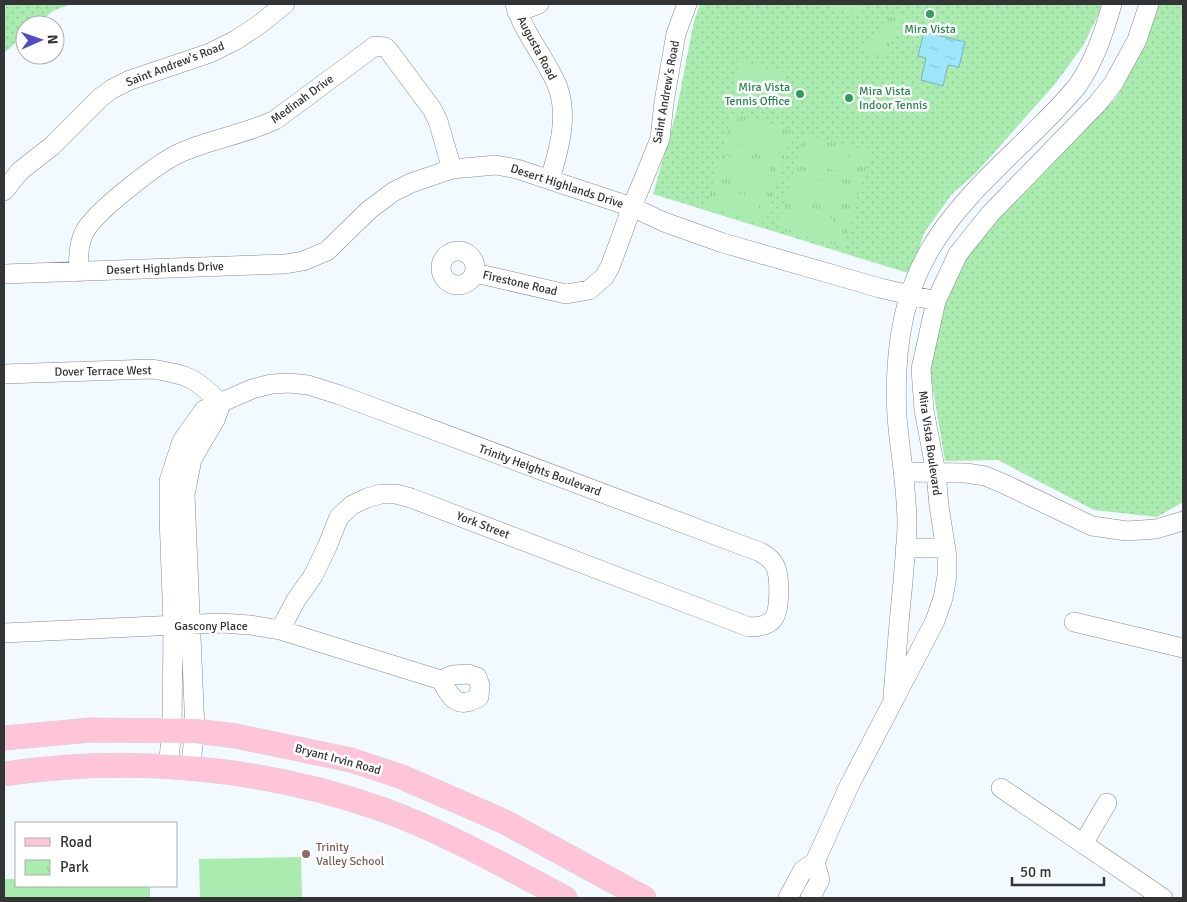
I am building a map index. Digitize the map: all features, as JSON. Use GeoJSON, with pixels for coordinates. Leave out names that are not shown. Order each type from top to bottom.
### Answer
{"type":"FeatureCollection","features":[{"type":"Feature","properties":{"kind":"main road","name":"Bryant Irvin Road"},"geometry":{"type":"LineString","coordinates":[[4,738],[91,730],[183,730],[236,736],[351,760],[402,777],[505,822],[644,898]]}},
{"type":"Feature","properties":{"kind":"main road"},"geometry":{"type":"LineString","coordinates":[[4,774],[88,765],[137,765],[222,771],[279,780],[384,810],[482,854],[564,898]]}},
{"type":"Feature","properties":{"kind":"street","name":"Saint Andrew's Road"},"geometry":{"type":"LineString","coordinates":[[4,191],[20,171],[52,146],[101,97],[112,89],[130,80],[210,53],[236,40],[285,4]]}},
{"type":"Feature","properties":{"kind":"street"},"geometry":{"type":"LineString","coordinates":[[516,8],[539,4]]}},
{"type":"Feature","properties":{"kind":"street","name":"Saint Andrew's Road"},"geometry":{"type":"LineString","coordinates":[[632,207],[660,139],[664,102],[676,34],[687,4]]}},
{"type":"Feature","properties":{"kind":"street","name":"Mira Vista Boulevard"},"geometry":{"type":"LineString","coordinates":[[893,705],[907,525],[904,472],[897,417],[897,375],[904,313],[927,254],[962,204],[1060,106],[1078,84],[1093,59],[1112,4]]}},
{"type":"Feature","properties":{"kind":"street","name":"Mira Vista Boulevard"},"geometry":{"type":"LineString","coordinates":[[788,898],[803,870],[815,862],[849,786],[893,705],[935,621],[943,598],[947,576],[946,548],[936,473],[924,410],[921,369],[936,301],[958,254],[990,214],[1097,104],[1113,84],[1137,40],[1149,4]]}},
{"type":"Feature","properties":{"kind":"street","name":"Augusta Road"},"geometry":{"type":"LineString","coordinates":[[516,8],[521,22],[557,86],[561,102],[561,137],[550,179]]}},
{"type":"Feature","properties":{"kind":"street","name":"Medinah Drive"},"geometry":{"type":"LineString","coordinates":[[79,272],[80,241],[90,222],[137,181],[182,152],[259,128],[275,120],[375,46],[385,47],[389,51],[432,109],[438,121],[452,169]]}},
{"type":"Feature","properties":{"kind":"street","name":"Desert Highlands Drive"},"geometry":{"type":"LineString","coordinates":[[4,274],[285,264],[303,261],[327,251],[369,210],[393,192],[428,176],[452,169],[496,165],[517,168],[632,207],[700,236],[880,288],[936,301]]}},
{"type":"Feature","properties":{"kind":"street","name":"Firestone Road"},"geometry":{"type":"LineString","coordinates":[[475,273],[560,293],[576,293],[588,290],[604,277],[610,266],[632,207]]}},
{"type":"Feature","properties":{"kind":"street","name":"Dover Terrace West"},"geometry":{"type":"LineString","coordinates":[[4,374],[152,369],[192,378],[221,404]]}},
{"type":"Feature","properties":{"kind":"street","name":"Trinity Heights Boulevard"},"geometry":{"type":"LineString","coordinates":[[221,404],[252,389],[271,384],[308,385],[340,395],[760,552],[770,558],[776,567],[778,609],[774,619],[768,624],[749,627]]}},
{"type":"Feature","properties":{"kind":"street"},"geometry":{"type":"LineString","coordinates":[[179,768],[183,730],[181,625],[184,495],[192,459],[215,420],[221,404]]}},
{"type":"Feature","properties":{"kind":"street"},"geometry":{"type":"LineString","coordinates":[[904,472],[966,473],[985,476],[1092,526],[1127,531],[1156,529],[1183,521]]}},
{"type":"Feature","properties":{"kind":"street","name":"York Street"},"geometry":{"type":"LineString","coordinates":[[280,630],[296,600],[313,576],[339,517],[352,505],[381,494],[396,494],[411,498],[749,627]]}},
{"type":"Feature","properties":{"kind":"street"},"geometry":{"type":"LineString","coordinates":[[905,548],[946,548]]}},
{"type":"Feature","properties":{"kind":"street"},"geometry":{"type":"LineString","coordinates":[[1074,622],[1183,648]]}},
{"type":"Feature","properties":{"kind":"street","name":"Gascony Place"},"geometry":{"type":"LineString","coordinates":[[4,633],[220,623],[280,630],[441,680]]}},
{"type":"Feature","properties":{"kind":"street"},"geometry":{"type":"LineString","coordinates":[[1001,788],[1163,898]]}},
{"type":"Feature","properties":{"kind":"street"},"geometry":{"type":"LineString","coordinates":[[1083,844],[1107,803]]}},
{"type":"Feature","properties":{"kind":"street","name":"Mira Vista Boulevard"},"geometry":{"type":"LineString","coordinates":[[810,898],[820,880],[815,862]]}},
{"type":"Feature","properties":{"kind":"green space"},"geometry":{"type":"Polygon","coordinates":[[[4,4],[71,4],[48,15],[15,15],[15,44],[4,53],[4,4]]]}},
{"type":"Feature","properties":{"kind":"green space"},"geometry":{"type":"Polygon","coordinates":[[[700,4],[1101,4],[1100,11],[1083,46],[1055,84],[976,173],[952,194],[924,233],[911,274],[653,194],[676,113],[694,21],[700,4]]]}},
{"type":"Feature","properties":{"kind":"green space"},"geometry":{"type":"Polygon","coordinates":[[[820,4],[864,4],[862,15],[820,4]]]}},
{"type":"Feature","properties":{"kind":"green space"},"geometry":{"type":"Polygon","coordinates":[[[1152,4],[1183,4],[1183,502],[1157,517],[1094,510],[998,460],[945,461],[930,372],[941,305],[977,238],[1118,96],[1152,4]]]}},
{"type":"Feature","properties":{"kind":"green space"},"geometry":{"type":"Polygon","coordinates":[[[894,15],[900,17],[887,54],[881,56],[867,51],[868,42],[879,35],[888,18],[894,15]]]}},
{"type":"Feature","properties":{"kind":"green space"},"geometry":{"type":"Polygon","coordinates":[[[740,61],[785,73],[778,97],[734,86],[740,61]]]}},
{"type":"Feature","properties":{"kind":"green space"},"geometry":{"type":"Polygon","coordinates":[[[732,113],[792,130],[766,223],[706,207],[732,113]]]}},
{"type":"Feature","properties":{"kind":"green space"},"geometry":{"type":"Polygon","coordinates":[[[736,123],[779,134],[774,154],[731,143],[736,123]]]}},
{"type":"Feature","properties":{"kind":"green space"},"geometry":{"type":"Polygon","coordinates":[[[804,134],[870,152],[844,247],[778,229],[804,134]]]}},
{"type":"Feature","properties":{"kind":"green space"},"geometry":{"type":"Polygon","coordinates":[[[807,142],[850,153],[845,173],[802,162],[807,142]]]}},
{"type":"Feature","properties":{"kind":"green space"},"geometry":{"type":"Polygon","coordinates":[[[726,155],[770,167],[765,187],[721,176],[726,155]]]}},
{"type":"Feature","properties":{"kind":"green space"},"geometry":{"type":"Polygon","coordinates":[[[798,175],[841,186],[836,207],[793,195],[798,175]]]}},
{"type":"Feature","properties":{"kind":"green space"},"geometry":{"type":"Polygon","coordinates":[[[717,188],[761,199],[755,220],[712,208],[717,188]]]}},
{"type":"Feature","properties":{"kind":"green space"},"geometry":{"type":"Polygon","coordinates":[[[790,208],[833,219],[828,239],[785,228],[790,208]]]}},
{"type":"Feature","properties":{"kind":"green space"},"geometry":{"type":"Polygon","coordinates":[[[301,857],[302,898],[200,898],[199,859],[301,857]]]}},
{"type":"Feature","properties":{"kind":"green space"},"geometry":{"type":"Polygon","coordinates":[[[4,879],[15,879],[15,887],[150,887],[150,898],[4,898],[4,879]]]}},
{"type":"Feature","properties":{"kind":"water"},"geometry":{"type":"Polygon","coordinates":[[[924,32],[965,42],[959,67],[948,65],[943,86],[921,80],[926,58],[918,56],[924,32]]]}},
{"type":"Feature","properties":{"kind":"place","name":"Mira Vista"},"geometry":{"type":"Point","coordinates":[930,14]}},
{"type":"Feature","properties":{"kind":"place","name":"Mira Vista Tennis Office"},"geometry":{"type":"Point","coordinates":[800,94]}},
{"type":"Feature","properties":{"kind":"place","name":"Mira Vista Indoor Tennis"},"geometry":{"type":"Point","coordinates":[849,98]}},
{"type":"Feature","properties":{"kind":"place","name":"Trinity Valley School"},"geometry":{"type":"Point","coordinates":[306,854]}}]}
